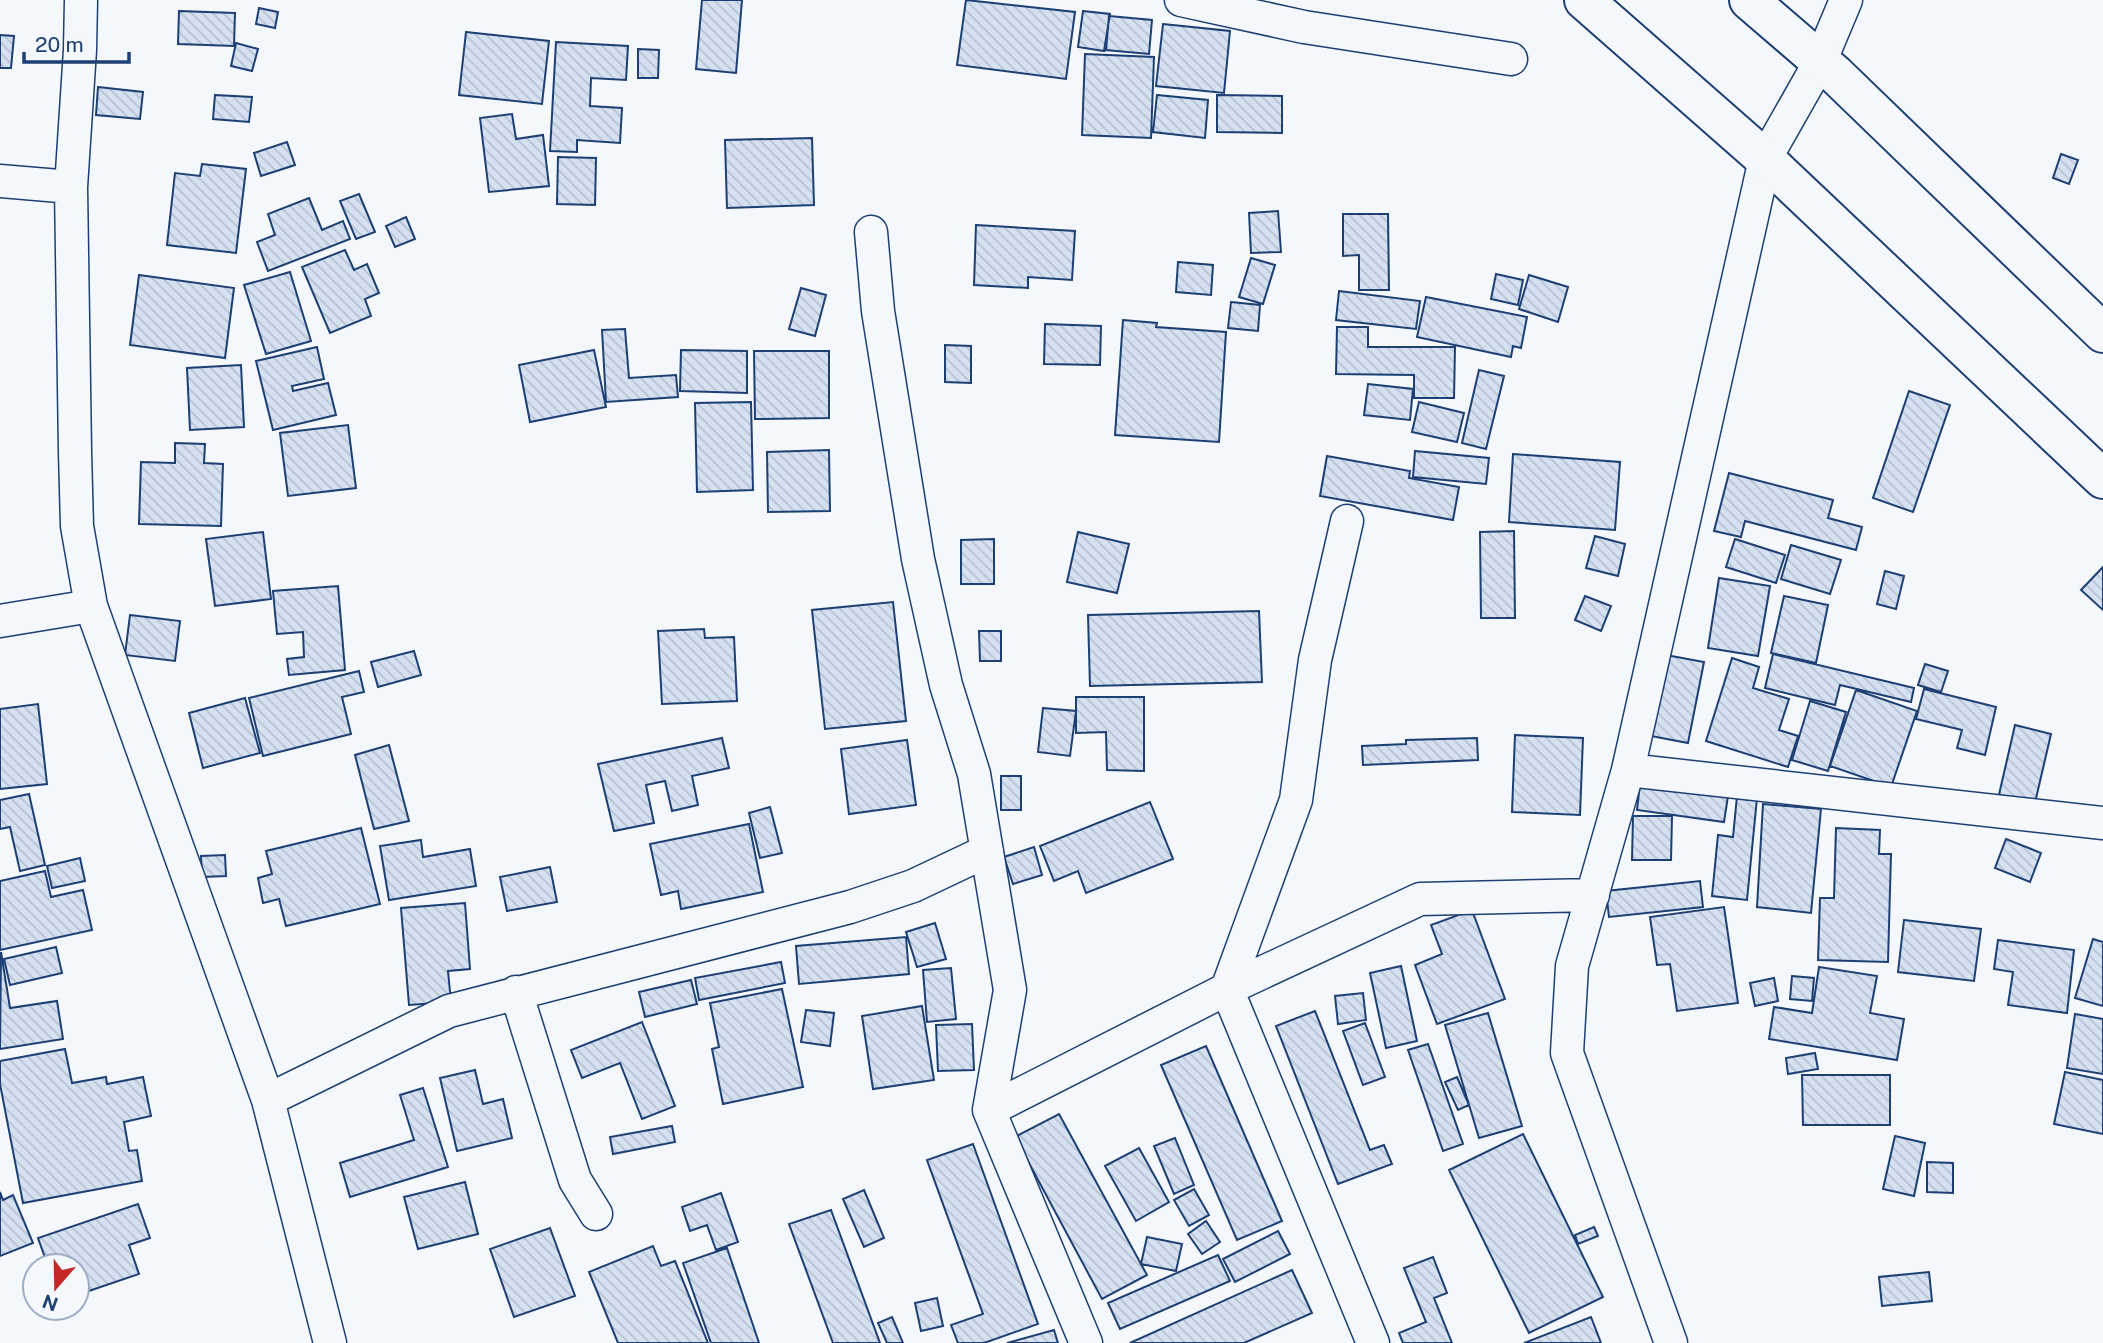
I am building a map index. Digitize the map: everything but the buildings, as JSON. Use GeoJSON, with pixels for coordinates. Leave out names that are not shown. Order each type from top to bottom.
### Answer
{"type":"FeatureCollection","features":[{"type":"Feature","properties":{"kind":"street"},"geometry":{"type":"LineString","coordinates":[[80,0],[80,50],[71,187],[77,526],[91,606],[268,1100],[330,1343]]}},
{"type":"Feature","properties":{"kind":"street"},"geometry":{"type":"LineString","coordinates":[[1181,0],[1304,27],[1511,59]]}},
{"type":"Feature","properties":{"kind":"street"},"geometry":{"type":"LineString","coordinates":[[1584,0],[1765,159],[2103,479]]}},
{"type":"Feature","properties":{"kind":"street"},"geometry":{"type":"LineString","coordinates":[[1749,0],[1820,62],[2103,333]]}},
{"type":"Feature","properties":{"kind":"street"},"geometry":{"type":"LineString","coordinates":[[1671,1343],[1567,1053],[1572,967],[1628,770],[1765,159],[1820,62],[1846,0]]}},
{"type":"Feature","properties":{"kind":"street"},"geometry":{"type":"LineString","coordinates":[[0,181],[71,187]]}},
{"type":"Feature","properties":{"kind":"street"},"geometry":{"type":"LineString","coordinates":[[871,232],[877,311],[918,559],[946,685],[974,774],[1010,990],[989,1110],[1086,1343]]}},
{"type":"Feature","properties":{"kind":"street"},"geometry":{"type":"LineString","coordinates":[[1347,521],[1315,660],[1296,800],[1227,989],[1373,1343]]}},
{"type":"Feature","properties":{"kind":"street"},"geometry":{"type":"LineString","coordinates":[[0,621],[91,606]]}},
{"type":"Feature","properties":{"kind":"street"},"geometry":{"type":"LineString","coordinates":[[1628,770],[2103,823]]}},
{"type":"Feature","properties":{"kind":"street"},"geometry":{"type":"LineString","coordinates":[[268,1100],[449,1011],[850,907],[913,886],[987,851]]}},
{"type":"Feature","properties":{"kind":"street"},"geometry":{"type":"LineString","coordinates":[[989,1110],[1227,989],[1420,899],[1593,895]]}},
{"type":"Feature","properties":{"kind":"street"},"geometry":{"type":"LineString","coordinates":[[516,992],[575,1180],[596,1214]]}}]}
